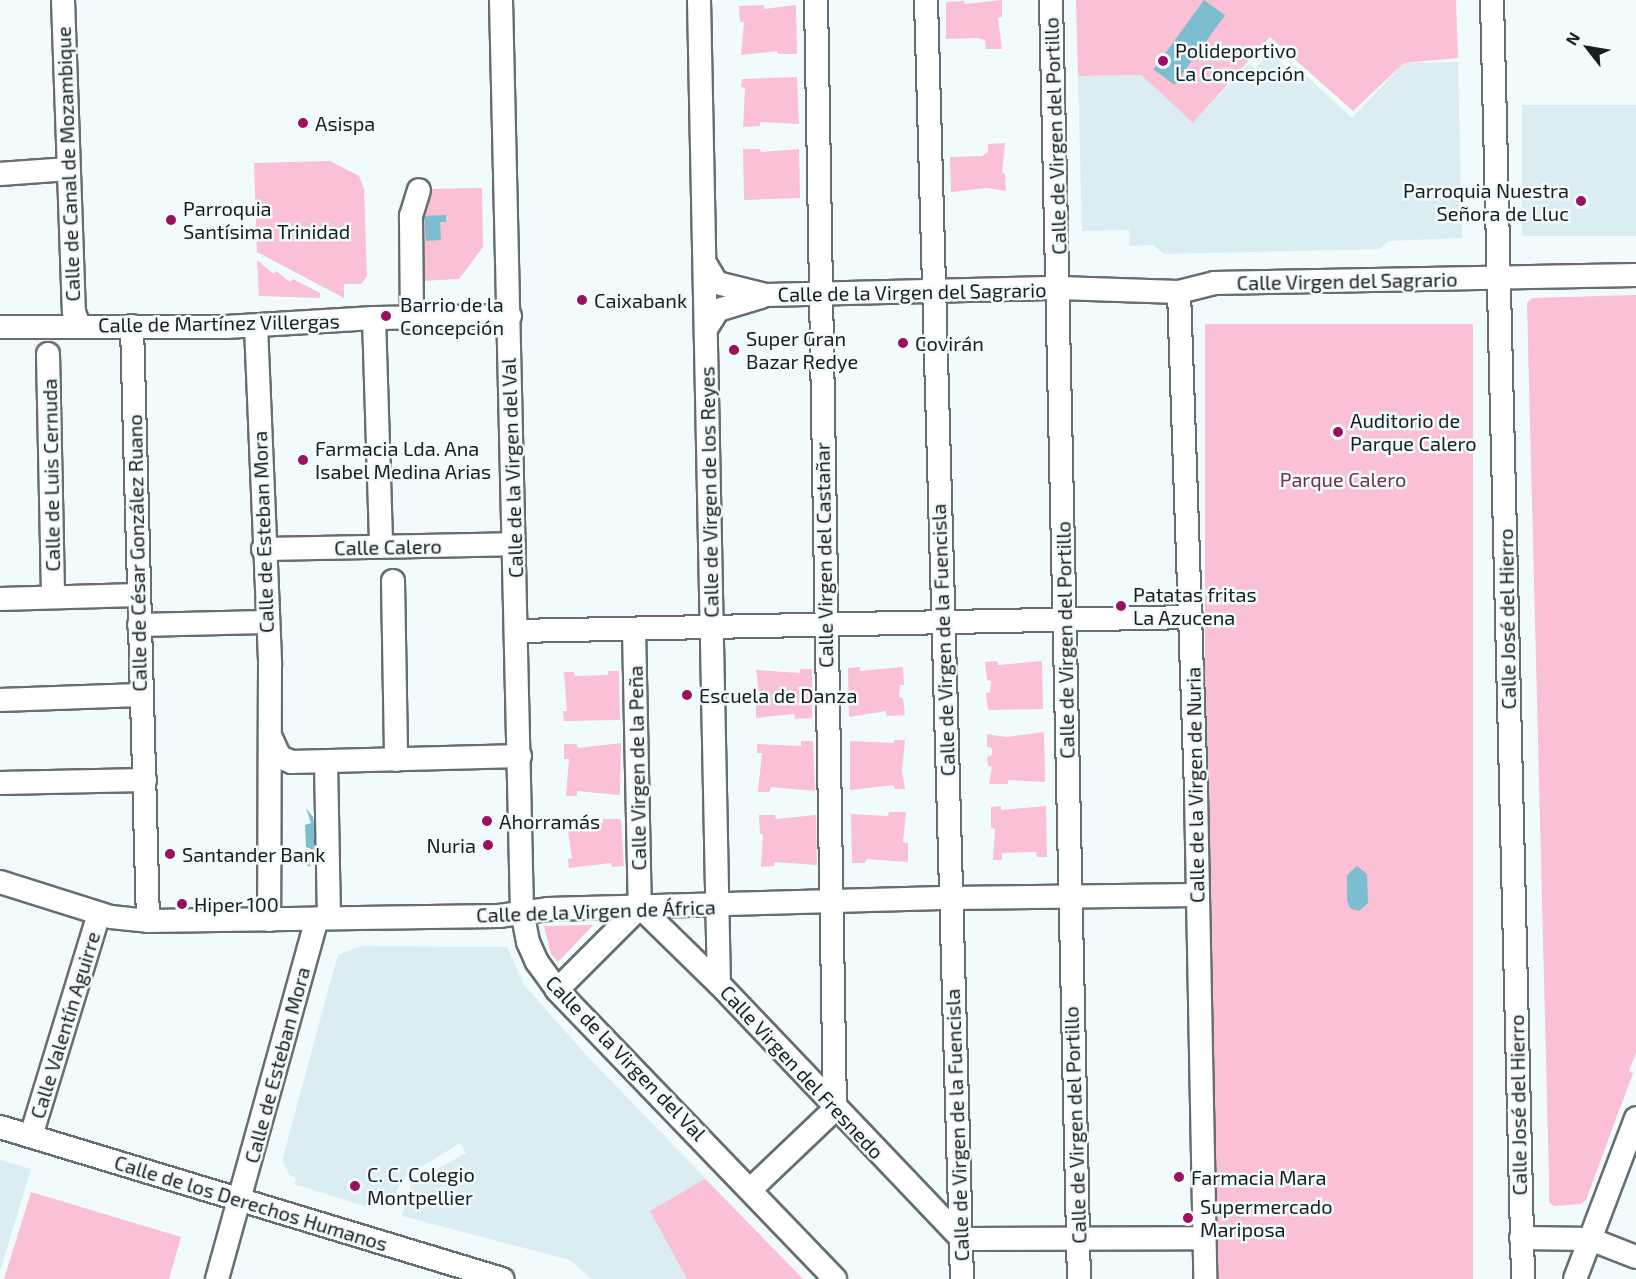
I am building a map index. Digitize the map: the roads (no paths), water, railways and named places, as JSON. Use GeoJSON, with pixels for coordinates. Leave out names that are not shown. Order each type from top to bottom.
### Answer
{"type":"FeatureCollection","features":[{"type":"Feature","properties":{"kind":"street","name":"Calle de Canal de Mozambique"},"geometry":{"type":"LineString","coordinates":[[63,0],[74,312],[79,326]]}},
{"type":"Feature","properties":{"kind":"street","name":"Calle de la Virgen del Val"},"geometry":{"type":"LineString","coordinates":[[501,0],[518,631],[522,911],[537,962],[557,990],[751,1189],[835,1279]]}},
{"type":"Feature","properties":{"kind":"street","name":"Calle de Virgen de los Reyes"},"geometry":{"type":"LineString","coordinates":[[699,0],[719,984]]}},
{"type":"Feature","properties":{"kind":"street","name":"Calle Virgen del Castañar"},"geometry":{"type":"LineString","coordinates":[[816,0],[818,294],[834,904],[835,1109]]}},
{"type":"Feature","properties":{"kind":"street","name":"Calle de Virgen de la Fuencisla"},"geometry":{"type":"LineString","coordinates":[[926,0],[932,291],[962,1279]]}},
{"type":"Feature","properties":{"kind":"street","name":"Calle de Virgen del Portillo"},"geometry":{"type":"LineString","coordinates":[[1051,0],[1066,620],[1068,899],[1078,1279]]}},
{"type":"Feature","properties":{"kind":"street","name":"Calle José del Hierro"},"geometry":{"type":"LineString","coordinates":[[1492,0],[1523,1279]]}},
{"type":"Feature","properties":{"kind":"street"},"geometry":{"type":"LineString","coordinates":[[0,174],[68,170]]}},
{"type":"Feature","properties":{"kind":"street"},"geometry":{"type":"LineString","coordinates":[[412,318],[411,216],[419,190]]}},
{"type":"Feature","properties":{"kind":"street","name":"Calle de la Virgen del Sagrario"},"geometry":{"type":"LineString","coordinates":[[706,265],[717,283],[766,295],[1059,288]]}},
{"type":"Feature","properties":{"kind":"street","name":"Calle Virgen del Sagrario"},"geometry":{"type":"LineString","coordinates":[[1059,288],[1179,292],[1214,283],[1636,275]]}},
{"type":"Feature","properties":{"kind":"street","name":"Calle de la Virgen de Nuria"},"geometry":{"type":"LineString","coordinates":[[1179,292],[1191,617],[1205,1279]]}},
{"type":"Feature","properties":{"kind":"street","name":"Calle de la Virgen del Sagrario"},"geometry":{"type":"LineString","coordinates":[[706,329],[718,310],[766,295]]}},
{"type":"Feature","properties":{"kind":"street","name":"Calle de Martínez Villergas"},"geometry":{"type":"LineString","coordinates":[[0,327],[256,326],[380,318],[510,316]]}},
{"type":"Feature","properties":{"kind":"street"},"geometry":{"type":"LineString","coordinates":[[380,318],[377,527],[381,546]]}},
{"type":"Feature","properties":{"kind":"street","name":"Calle de César González Ruano"},"geometry":{"type":"LineString","coordinates":[[132,326],[140,695],[145,780],[148,921]]}},
{"type":"Feature","properties":{"kind":"street","name":"Calle de Esteban Mora"},"geometry":{"type":"LineString","coordinates":[[256,326],[271,738],[268,780],[269,920]]}},
{"type":"Feature","properties":{"kind":"street","name":"Calle de Luis Cernuda"},"geometry":{"type":"LineString","coordinates":[[48,354],[53,596]]}},
{"type":"Feature","properties":{"kind":"street","name":"Calle Calero"},"geometry":{"type":"LineString","coordinates":[[263,549],[514,544]]}},
{"type":"Feature","properties":{"kind":"street"},"geometry":{"type":"LineString","coordinates":[[393,581],[396,760]]}},
{"type":"Feature","properties":{"kind":"street","name":"Calle de Luis Cernuda"},"geometry":{"type":"LineString","coordinates":[[0,599],[138,595]]}},
{"type":"Feature","properties":{"kind":"street"},"geometry":{"type":"LineString","coordinates":[[518,631],[1191,617]]}},
{"type":"Feature","properties":{"kind":"street"},"geometry":{"type":"LineString","coordinates":[[139,625],[265,622]]}},
{"type":"Feature","properties":{"kind":"street","name":"Calle Virgen de la Peña"},"geometry":{"type":"LineString","coordinates":[[634,629],[640,908]]}},
{"type":"Feature","properties":{"kind":"street"},"geometry":{"type":"LineString","coordinates":[[0,700],[140,695]]}},
{"type":"Feature","properties":{"kind":"street"},"geometry":{"type":"LineString","coordinates":[[271,738],[280,757],[292,762]]}},
{"type":"Feature","properties":{"kind":"street"},"geometry":{"type":"LineString","coordinates":[[268,780],[281,765],[292,762],[520,756]]}},
{"type":"Feature","properties":{"kind":"street","name":"Calle de Esteban Mora"},"geometry":{"type":"LineString","coordinates":[[217,1279],[323,919],[326,762]]}},
{"type":"Feature","properties":{"kind":"street"},"geometry":{"type":"LineString","coordinates":[[0,783],[145,780]]}},
{"type":"Feature","properties":{"kind":"street","name":"Calle de la Virgen de África"},"geometry":{"type":"LineString","coordinates":[[0,882],[99,914],[148,921],[500,916],[522,911],[834,904],[951,898],[1068,899],[1198,895]]}},
{"type":"Feature","properties":{"kind":"street"},"geometry":{"type":"LineString","coordinates":[[557,990],[640,908]]}},
{"type":"Feature","properties":{"kind":"street","name":"Calle Virgen del Fresnedo"},"geometry":{"type":"LineString","coordinates":[[640,908],[719,984],[835,1109],[962,1239]]}},
{"type":"Feature","properties":{"kind":"street","name":"Calle Valentín Aguirre"},"geometry":{"type":"LineString","coordinates":[[31,1136],[99,914]]}},
{"type":"Feature","properties":{"kind":"street"},"geometry":{"type":"LineString","coordinates":[[751,1189],[835,1109]]}},
{"type":"Feature","properties":{"kind":"street"},"geometry":{"type":"LineString","coordinates":[[1575,1279],[1636,1118]]}},
{"type":"Feature","properties":{"kind":"street","name":"Calle de los Derechos Humanos"},"geometry":{"type":"LineString","coordinates":[[0,1127],[240,1200],[445,1271],[502,1279]]}},
{"type":"Feature","properties":{"kind":"street"},"geometry":{"type":"LineString","coordinates":[[962,1239],[1203,1238]]}},
{"type":"Feature","properties":{"kind":"street"},"geometry":{"type":"LineString","coordinates":[[1521,1238],[1590,1239],[1636,1257]]}},
{"type":"Feature","properties":{"kind":"water"},"geometry":{"type":"Polygon","coordinates":[[[1204,0],[1225,15],[1174,85],[1153,70],[1204,0]]]}},
{"type":"Feature","properties":{"kind":"water"},"geometry":{"type":"Polygon","coordinates":[[[446,215],[446,222],[440,222],[441,240],[426,241],[424,216],[446,215]]]}},
{"type":"Feature","properties":{"kind":"water"},"geometry":{"type":"Polygon","coordinates":[[[306,808],[313,817],[316,835],[310,867],[306,864],[311,849],[306,847],[305,825],[311,823],[306,808]]]}},
{"type":"Feature","properties":{"kind":"water"},"geometry":{"type":"Polygon","coordinates":[[[1357,866],[1367,874],[1368,903],[1359,911],[1350,908],[1347,901],[1347,875],[1357,866]]]}},
{"type":"Feature","properties":{"kind":"place","name":"Polideportivo La Concepción"},"geometry":{"type":"Point","coordinates":[1163,61]}},
{"type":"Feature","properties":{"kind":"place","name":"Asispa"},"geometry":{"type":"Point","coordinates":[303,123]}},
{"type":"Feature","properties":{"kind":"place","name":"Parroquia Nuestra Señora de Lluc"},"geometry":{"type":"Point","coordinates":[1581,201]}},
{"type":"Feature","properties":{"kind":"place","name":"Parroquia Santísima Trinidad"},"geometry":{"type":"Point","coordinates":[171,220]}},
{"type":"Feature","properties":{"kind":"place","name":"Caixabank"},"geometry":{"type":"Point","coordinates":[582,300]}},
{"type":"Feature","properties":{"kind":"place","name":"Barrio de la Concepción"},"geometry":{"type":"Point","coordinates":[386,316]}},
{"type":"Feature","properties":{"kind":"place","name":"Covirán"},"geometry":{"type":"Point","coordinates":[903,343]}},
{"type":"Feature","properties":{"kind":"place","name":"Super Gran Bazar Redye"},"geometry":{"type":"Point","coordinates":[734,350]}},
{"type":"Feature","properties":{"kind":"place","name":"Auditorio de Parque Calero"},"geometry":{"type":"Point","coordinates":[1338,432]}},
{"type":"Feature","properties":{"kind":"place","name":"Farmacia Lda. Ana Isabel Medina Arias"},"geometry":{"type":"Point","coordinates":[303,460]}},
{"type":"Feature","properties":{"kind":"place","name":"Patatas fritas La Azucena"},"geometry":{"type":"Point","coordinates":[1121,606]}},
{"type":"Feature","properties":{"kind":"place","name":"Escuela de Danza"},"geometry":{"type":"Point","coordinates":[687,695]}},
{"type":"Feature","properties":{"kind":"place","name":"Ahorramás"},"geometry":{"type":"Point","coordinates":[487,821]}},
{"type":"Feature","properties":{"kind":"place","name":"Nuria"},"geometry":{"type":"Point","coordinates":[488,845]}},
{"type":"Feature","properties":{"kind":"place","name":"Santander Bank"},"geometry":{"type":"Point","coordinates":[170,854]}},
{"type":"Feature","properties":{"kind":"place","name":"Hiper 100"},"geometry":{"type":"Point","coordinates":[182,904]}},
{"type":"Feature","properties":{"kind":"place","name":"Farmacia Mara"},"geometry":{"type":"Point","coordinates":[1179,1177]}},
{"type":"Feature","properties":{"kind":"place","name":"C. C. Colegio Montpellier"},"geometry":{"type":"Point","coordinates":[355,1186]}},
{"type":"Feature","properties":{"kind":"place","name":"Supermercado Mariposa"},"geometry":{"type":"Point","coordinates":[1188,1218]}},
{"type":"Feature","properties":{"kind":"park label","name":"Parque Calero"},"geometry":{"type":"Point","coordinates":[1343,479]}}]}
